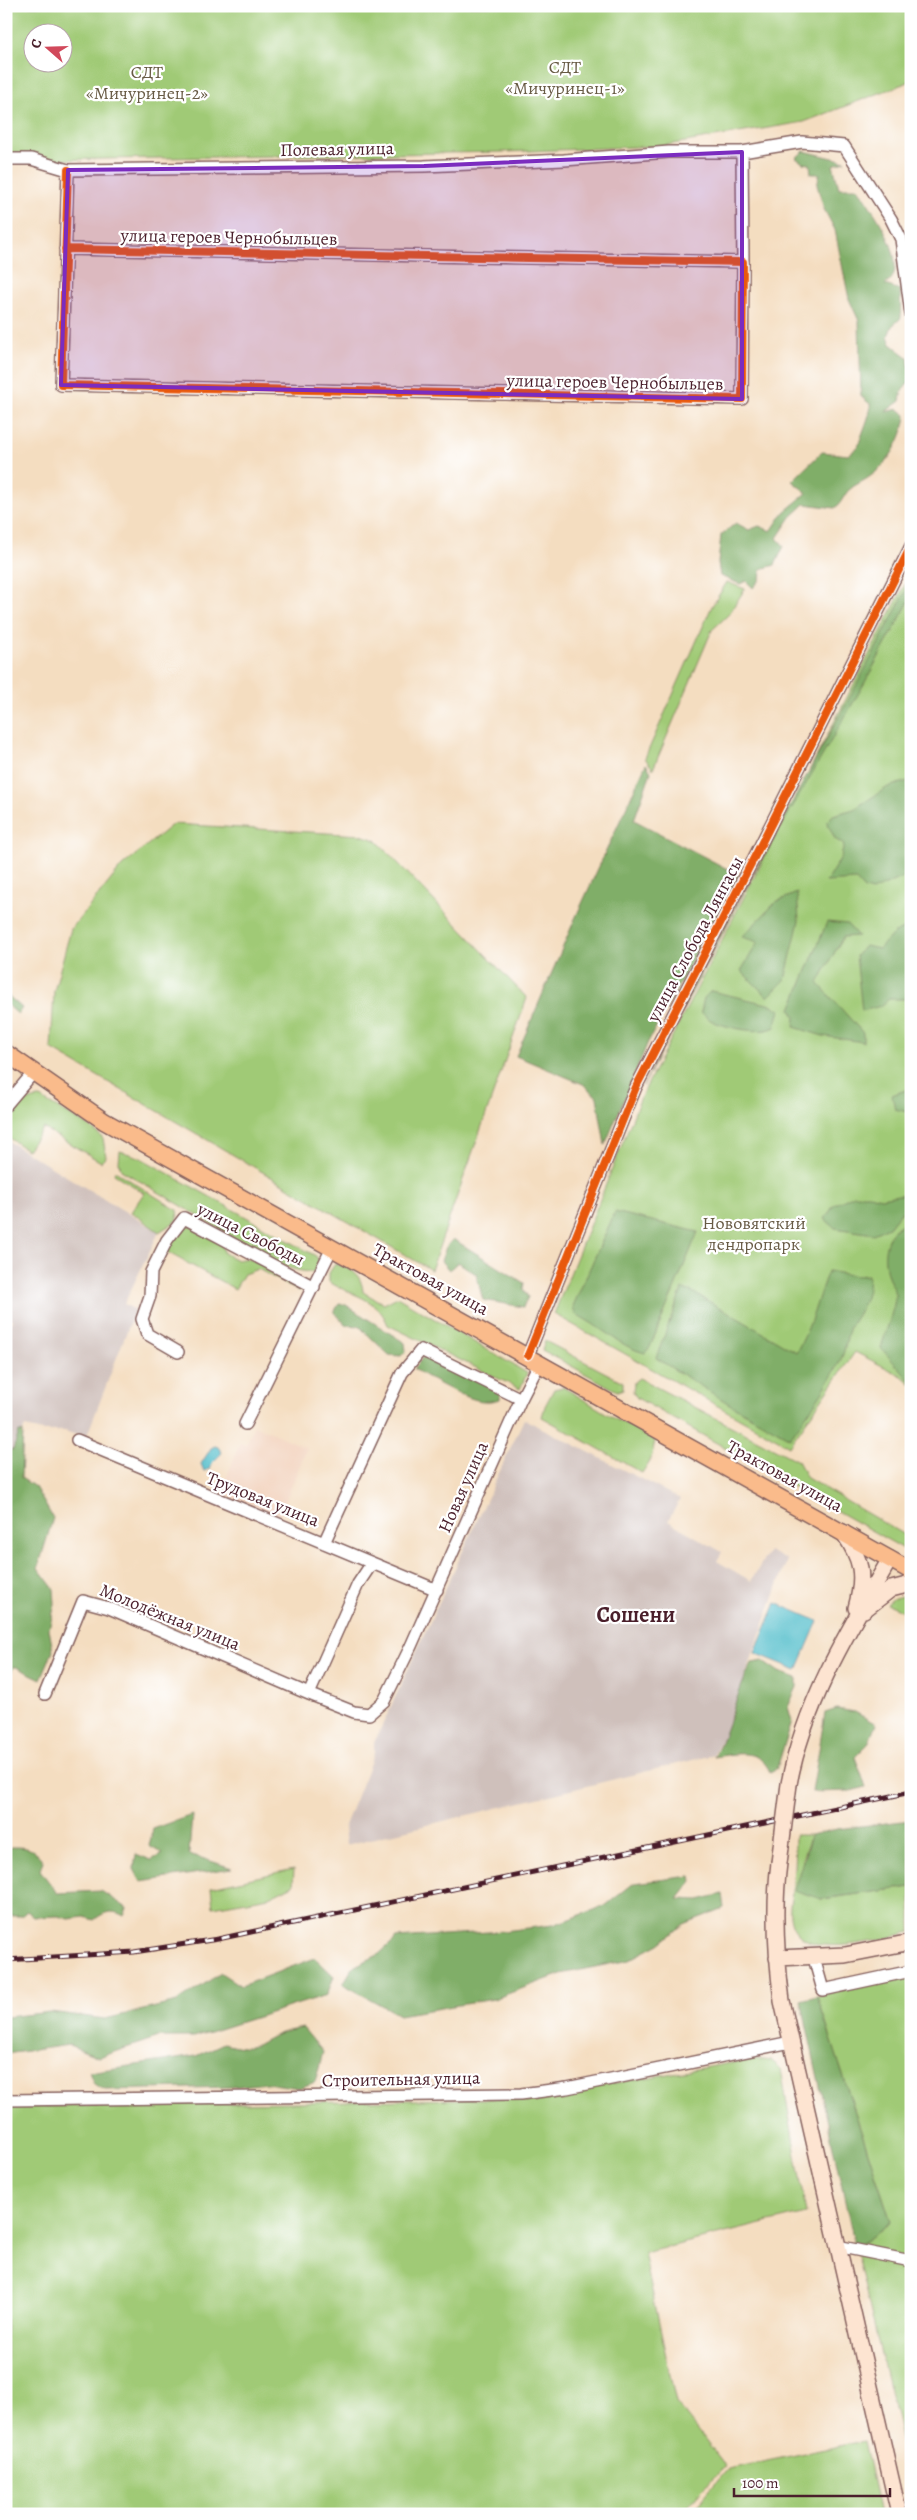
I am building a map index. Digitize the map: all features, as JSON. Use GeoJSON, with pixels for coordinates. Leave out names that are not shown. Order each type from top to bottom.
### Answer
{"type":"FeatureCollection","features":[{"type":"Feature","properties":{"kind":"main road","name":"Трактовая улица"},"geometry":{"type":"LineString","coordinates":[[6,1053],[104,1121],[843,1531],[890,1559]]}},
{"type":"Feature","properties":{"kind":"main road"},"geometry":{"type":"LineString","coordinates":[[843,1531],[854,1547],[862,1570],[852,1624]]}},
{"type":"Feature","properties":{"kind":"main road"},"geometry":{"type":"LineString","coordinates":[[899,2514],[790,2042],[782,2001],[777,1958],[774,1896],[789,1784],[814,1702],[852,1624],[890,1559],[911,1571]]}},
{"type":"Feature","properties":{"kind":"main road"},"geometry":{"type":"LineString","coordinates":[[852,1624],[878,1598],[891,1589],[911,1584]]}},
{"type":"Feature","properties":{"kind":"main road"},"geometry":{"type":"LineString","coordinates":[[777,1958],[814,1958],[846,1955],[911,1942]]}},
{"type":"Feature","properties":{"kind":"street","name":"Полевая улица"},"geometry":{"type":"LineString","coordinates":[[6,159],[31,159],[68,170],[424,166],[564,160],[669,152],[742,152],[802,142],[844,146],[891,219],[901,239],[911,314]]}},
{"type":"Feature","properties":{"kind":"street"},"geometry":{"type":"LineString","coordinates":[[742,152],[744,194],[743,262]]}},
{"type":"Feature","properties":{"kind":"street"},"geometry":{"type":"LineString","coordinates":[[65,249],[68,170]]}},
{"type":"Feature","properties":{"kind":"street","name":"улица героев Чернобыльцев"},"geometry":{"type":"LineString","coordinates":[[65,249],[743,262],[742,399],[61,385],[65,249]]}},
{"type":"Feature","properties":{"kind":"street","name":"улица Слобода Лянгасы"},"geometry":{"type":"LineString","coordinates":[[521,1399],[534,1359],[636,1087],[911,546]]}},
{"type":"Feature","properties":{"kind":"street"},"geometry":{"type":"LineString","coordinates":[[6,1105],[33,1073]]}},
{"type":"Feature","properties":{"kind":"street","name":"улица Свободы"},"geometry":{"type":"LineString","coordinates":[[178,1352],[147,1334],[142,1319],[150,1296],[151,1272],[167,1240],[184,1218],[314,1287]]}},
{"type":"Feature","properties":{"kind":"street"},"geometry":{"type":"LineString","coordinates":[[244,1424],[332,1248]]}},
{"type":"Feature","properties":{"kind":"street"},"geometry":{"type":"LineString","coordinates":[[324,1543],[402,1373],[421,1350],[521,1399]]}},
{"type":"Feature","properties":{"kind":"street","name":"Новая улица"},"geometry":{"type":"LineString","coordinates":[[437,1590],[521,1399]]}},
{"type":"Feature","properties":{"kind":"street","name":"Трудовая улица"},"geometry":{"type":"LineString","coordinates":[[77,1440],[437,1590]]}},
{"type":"Feature","properties":{"kind":"street"},"geometry":{"type":"LineString","coordinates":[[309,1694],[358,1584],[372,1562]]}},
{"type":"Feature","properties":{"kind":"street","name":"Молодёжная улица"},"geometry":{"type":"LineString","coordinates":[[45,1694],[82,1601],[109,1608],[354,1712],[369,1714],[384,1701],[437,1590]]}},
{"type":"Feature","properties":{"kind":"street"},"geometry":{"type":"LineString","coordinates":[[814,1958],[823,1990],[911,1971]]}},
{"type":"Feature","properties":{"kind":"street","name":"Строительная улица"},"geometry":{"type":"LineString","coordinates":[[6,2100],[521,2094],[567,2088],[790,2042]]}},
{"type":"Feature","properties":{"kind":"street"},"geometry":{"type":"LineString","coordinates":[[838,2246],[911,2261]]}},
{"type":"Feature","properties":{"kind":"highlighted area"},"geometry":{"type":"Polygon","coordinates":[[[742,152],[742,399],[61,385],[68,170],[424,166],[742,152]]]}},
{"type":"Feature","properties":{"kind":"shaded area"},"geometry":{"type":"Polygon","coordinates":[[[6,1140],[159,1232],[124,1304],[135,1310],[86,1438],[65,1431],[42,1431],[25,1427],[14,1452],[6,1450],[6,1333],[13,1320],[6,1316],[6,1140]]]}},
{"type":"Feature","properties":{"kind":"shaded area"},"geometry":{"type":"Polygon","coordinates":[[[524,1419],[680,1499],[668,1521],[722,1552],[717,1561],[751,1581],[769,1551],[787,1560],[724,1735],[713,1755],[346,1845],[344,1828],[374,1753],[374,1743],[524,1419]]]}},
{"type":"Feature","properties":{"kind":"shaded area"},"geometry":{"type":"Polygon","coordinates":[[[254,1425],[307,1448],[279,1517],[220,1494],[240,1443],[246,1445],[254,1425]]]}},
{"type":"Feature","properties":{"kind":"green space"},"geometry":{"type":"Polygon","coordinates":[[[6,6],[911,6],[911,81],[804,122],[661,146],[503,152],[47,160],[6,153],[6,6]]]}},
{"type":"Feature","properties":{"kind":"green space"},"geometry":{"type":"Polygon","coordinates":[[[804,151],[845,161],[833,165],[839,188],[858,188],[889,240],[895,263],[893,277],[885,285],[900,290],[901,318],[892,326],[888,336],[891,344],[908,357],[911,380],[902,391],[900,401],[885,412],[898,409],[906,415],[899,440],[885,463],[879,470],[849,490],[835,508],[805,504],[791,517],[777,538],[784,546],[775,565],[761,569],[760,580],[753,588],[746,581],[740,584],[720,576],[718,563],[721,535],[736,523],[749,530],[759,526],[771,531],[784,512],[807,493],[792,481],[822,452],[848,455],[858,447],[871,405],[861,396],[859,321],[849,299],[835,230],[824,209],[817,185],[820,174],[811,174],[810,164],[803,163],[796,158],[804,151]]]}},
{"type":"Feature","properties":{"kind":"green space","name":"Нововятский дендропарк"},"geometry":{"type":"Polygon","coordinates":[[[911,573],[911,1384],[902,1376],[855,1352],[789,1446],[554,1314],[641,1097],[911,573]]]}},
{"type":"Feature","properties":{"kind":"green space"},"geometry":{"type":"Polygon","coordinates":[[[911,581],[911,598],[864,684],[753,875],[643,1086],[711,950],[853,692],[911,581]]]}},
{"type":"Feature","properties":{"kind":"green space"},"geometry":{"type":"Polygon","coordinates":[[[727,582],[745,589],[728,615],[712,630],[653,769],[645,758],[712,606],[727,582]]]}},
{"type":"Feature","properties":{"kind":"green space"},"geometry":{"type":"Polygon","coordinates":[[[646,764],[651,772],[634,820],[739,875],[648,1042],[605,1145],[597,1097],[583,1084],[516,1056],[574,921],[646,764]]]}},
{"type":"Feature","properties":{"kind":"green space"},"geometry":{"type":"Polygon","coordinates":[[[911,780],[911,874],[872,891],[864,889],[856,880],[826,882],[841,857],[844,845],[835,839],[827,822],[833,815],[854,809],[888,787],[911,780]]]}},
{"type":"Feature","properties":{"kind":"green space"},"geometry":{"type":"Polygon","coordinates":[[[173,824],[361,835],[376,840],[527,998],[431,1270],[51,1049],[54,991],[71,929],[122,866],[173,824]]]}},
{"type":"Feature","properties":{"kind":"green space"},"geometry":{"type":"Polygon","coordinates":[[[797,893],[799,921],[785,980],[768,997],[741,971],[758,942],[742,937],[776,902],[797,893]]]}},
{"type":"Feature","properties":{"kind":"green space"},"geometry":{"type":"Polygon","coordinates":[[[827,922],[847,924],[858,936],[843,937],[818,983],[863,1033],[863,1042],[823,1036],[794,1027],[795,1017],[791,1009],[827,922]]]}},
{"type":"Feature","properties":{"kind":"green space"},"geometry":{"type":"Polygon","coordinates":[[[906,927],[911,929],[911,999],[889,999],[881,1006],[862,1011],[856,956],[865,946],[879,949],[893,934],[906,927]]]}},
{"type":"Feature","properties":{"kind":"green space"},"geometry":{"type":"Polygon","coordinates":[[[711,991],[772,1005],[780,1010],[775,1027],[754,1031],[712,1021],[701,1012],[704,998],[711,991]]]}},
{"type":"Feature","properties":{"kind":"green space"},"geometry":{"type":"Polygon","coordinates":[[[6,994],[22,1008],[18,1014],[6,1004],[6,994]]]}},
{"type":"Feature","properties":{"kind":"green space"},"geometry":{"type":"Polygon","coordinates":[[[911,1088],[911,1113],[895,1109],[892,1095],[911,1088]]]}},
{"type":"Feature","properties":{"kind":"green space"},"geometry":{"type":"Polygon","coordinates":[[[40,1098],[89,1126],[103,1138],[106,1157],[101,1162],[43,1128],[27,1150],[6,1136],[9,1122],[16,1110],[33,1099],[40,1098]]]}},
{"type":"Feature","properties":{"kind":"green space"},"geometry":{"type":"Polygon","coordinates":[[[120,1151],[139,1157],[316,1256],[320,1263],[316,1272],[289,1268],[261,1255],[121,1170],[119,1162],[120,1151]]]}},
{"type":"Feature","properties":{"kind":"green space"},"geometry":{"type":"Polygon","coordinates":[[[115,1171],[177,1210],[178,1220],[159,1232],[131,1212],[144,1193],[114,1174],[115,1171]]]}},
{"type":"Feature","properties":{"kind":"green space"},"geometry":{"type":"Polygon","coordinates":[[[905,1194],[911,1196],[911,1210],[900,1213],[889,1227],[873,1234],[835,1228],[825,1219],[834,1205],[854,1195],[869,1195],[881,1198],[905,1194]]]}},
{"type":"Feature","properties":{"kind":"green space"},"geometry":{"type":"Polygon","coordinates":[[[615,1212],[698,1232],[650,1347],[645,1353],[618,1341],[575,1314],[573,1306],[615,1212]]]}},
{"type":"Feature","properties":{"kind":"green space"},"geometry":{"type":"Polygon","coordinates":[[[911,1221],[911,1382],[881,1348],[895,1299],[885,1265],[885,1248],[891,1234],[903,1224],[911,1221]]]}},
{"type":"Feature","properties":{"kind":"green space"},"geometry":{"type":"Polygon","coordinates":[[[180,1226],[191,1226],[222,1245],[224,1253],[237,1260],[247,1258],[260,1263],[303,1285],[302,1290],[298,1291],[258,1269],[244,1274],[235,1289],[165,1251],[180,1226]]]}},
{"type":"Feature","properties":{"kind":"green space"},"geometry":{"type":"Polygon","coordinates":[[[453,1239],[524,1283],[523,1289],[528,1297],[523,1307],[483,1300],[476,1274],[458,1262],[449,1270],[441,1261],[446,1247],[453,1239]]]}},
{"type":"Feature","properties":{"kind":"green space"},"geometry":{"type":"Polygon","coordinates":[[[335,1264],[346,1267],[355,1273],[358,1276],[363,1292],[384,1304],[397,1297],[527,1373],[520,1389],[388,1325],[377,1308],[371,1303],[329,1282],[329,1273],[335,1264]]]}},
{"type":"Feature","properties":{"kind":"green space"},"geometry":{"type":"Polygon","coordinates":[[[828,1271],[856,1276],[868,1275],[868,1290],[864,1302],[850,1327],[837,1368],[818,1399],[790,1438],[731,1405],[656,1358],[682,1289],[693,1292],[796,1352],[810,1323],[828,1271]]]}},
{"type":"Feature","properties":{"kind":"green space"},"geometry":{"type":"Polygon","coordinates":[[[339,1304],[346,1305],[405,1343],[406,1351],[401,1356],[389,1355],[359,1326],[346,1325],[334,1312],[339,1304]]]}},
{"type":"Feature","properties":{"kind":"green space"},"geometry":{"type":"Polygon","coordinates":[[[545,1341],[623,1382],[623,1389],[617,1391],[542,1350],[545,1341]]]}},
{"type":"Feature","properties":{"kind":"green space"},"geometry":{"type":"Polygon","coordinates":[[[424,1356],[438,1361],[455,1374],[468,1375],[500,1389],[500,1399],[477,1400],[429,1378],[414,1369],[424,1356]]]}},
{"type":"Feature","properties":{"kind":"green space"},"geometry":{"type":"Polygon","coordinates":[[[639,1378],[798,1461],[807,1478],[911,1539],[911,1553],[637,1398],[633,1392],[634,1382],[639,1378]]]}},
{"type":"Feature","properties":{"kind":"green space"},"geometry":{"type":"Polygon","coordinates":[[[563,1387],[617,1420],[648,1434],[655,1441],[651,1459],[642,1473],[542,1417],[545,1406],[554,1389],[563,1387]]]}},
{"type":"Feature","properties":{"kind":"green space"},"geometry":{"type":"Polygon","coordinates":[[[19,1432],[23,1432],[21,1478],[35,1487],[53,1518],[38,1568],[54,1589],[55,1604],[49,1629],[53,1651],[41,1679],[14,1666],[10,1675],[6,1674],[6,1449],[13,1450],[19,1432]]]}},
{"type":"Feature","properties":{"kind":"green space"},"geometry":{"type":"Polygon","coordinates":[[[911,1594],[911,1614],[887,1604],[894,1598],[911,1594]]]}},
{"type":"Feature","properties":{"kind":"green space"},"geometry":{"type":"Polygon","coordinates":[[[763,1661],[779,1672],[797,1678],[797,1687],[788,1707],[792,1721],[777,1768],[770,1772],[760,1759],[753,1755],[738,1754],[714,1757],[752,1663],[763,1661]]]}},
{"type":"Feature","properties":{"kind":"green space"},"geometry":{"type":"Polygon","coordinates":[[[837,1709],[855,1712],[876,1724],[868,1744],[855,1757],[866,1787],[851,1791],[812,1792],[825,1713],[837,1709]]]}},
{"type":"Feature","properties":{"kind":"green space"},"geometry":{"type":"Polygon","coordinates":[[[192,1815],[189,1854],[232,1868],[141,1882],[134,1869],[136,1854],[151,1860],[163,1854],[149,1846],[153,1829],[192,1815]]]}},
{"type":"Feature","properties":{"kind":"green space"},"geometry":{"type":"Polygon","coordinates":[[[911,1820],[911,1887],[821,1899],[794,1890],[811,1835],[837,1829],[911,1820]]]}},
{"type":"Feature","properties":{"kind":"green space"},"geometry":{"type":"Polygon","coordinates":[[[795,1835],[811,1835],[802,1859],[821,1899],[911,1887],[911,1932],[860,1943],[822,1945],[807,1940],[796,1931],[790,1916],[795,1835]]]}},
{"type":"Feature","properties":{"kind":"green space"},"geometry":{"type":"Polygon","coordinates":[[[12,1847],[26,1848],[36,1853],[43,1861],[40,1870],[57,1893],[101,1891],[127,1908],[124,1916],[112,1912],[105,1913],[94,1920],[84,1917],[69,1919],[58,1916],[34,1917],[27,1911],[21,1916],[6,1916],[6,1849],[12,1847]]]}},
{"type":"Feature","properties":{"kind":"green space"},"geometry":{"type":"Polygon","coordinates":[[[294,1869],[293,1885],[269,1897],[213,1907],[211,1887],[294,1869]]]}},
{"type":"Feature","properties":{"kind":"green space"},"geometry":{"type":"Polygon","coordinates":[[[691,1876],[692,1881],[678,1899],[699,1900],[722,1894],[724,1908],[684,1924],[659,1944],[629,1960],[561,1974],[494,1999],[399,2015],[343,1984],[353,1967],[378,1955],[397,1938],[504,1931],[553,1925],[605,1906],[634,1883],[691,1876]]]}},
{"type":"Feature","properties":{"kind":"green space"},"geometry":{"type":"Polygon","coordinates":[[[315,1958],[334,1976],[327,1995],[194,2037],[159,2037],[99,2057],[69,2045],[6,2054],[6,2017],[50,2012],[105,2019],[177,2002],[221,1973],[241,1986],[315,1958]]]}},
{"type":"Feature","properties":{"kind":"green space"},"geometry":{"type":"Polygon","coordinates":[[[911,1973],[911,2478],[855,2247],[891,2222],[817,1996],[911,1973]]]}},
{"type":"Feature","properties":{"kind":"green space"},"geometry":{"type":"Polygon","coordinates":[[[817,1996],[891,2222],[855,2247],[801,2000],[817,1996]]]}},
{"type":"Feature","properties":{"kind":"green space"},"geometry":{"type":"Polygon","coordinates":[[[303,2028],[323,2052],[315,2082],[299,2088],[267,2083],[232,2087],[105,2090],[94,2084],[89,2072],[196,2056],[224,2043],[241,2047],[252,2046],[279,2034],[303,2028]]]}},
{"type":"Feature","properties":{"kind":"green space"},"geometry":{"type":"Polygon","coordinates":[[[754,2059],[772,2061],[781,2069],[806,2213],[644,2253],[676,2403],[725,2466],[681,2514],[6,2514],[6,2107],[529,2098],[754,2059]]]}},
{"type":"Feature","properties":{"kind":"green space"},"geometry":{"type":"Polygon","coordinates":[[[864,2441],[880,2514],[689,2514],[728,2469],[864,2441]]]}},
{"type":"Feature","properties":{"kind":"water"},"geometry":{"type":"Polygon","coordinates":[[[215,1446],[222,1453],[212,1463],[210,1469],[204,1471],[201,1464],[211,1448],[215,1446]]]}},
{"type":"Feature","properties":{"kind":"water"},"geometry":{"type":"Polygon","coordinates":[[[776,1603],[818,1621],[797,1670],[755,1653],[776,1603]]]}},
{"type":"Feature","properties":{"kind":"railway"},"geometry":{"type":"LineString","coordinates":[[6,1960],[134,1952],[218,1939],[911,1792]]}},
{"type":"Feature","properties":{"kind":"cycle path"},"geometry":{"type":"LineString","coordinates":[[65,249],[743,262],[742,399],[61,385],[68,170]]}},
{"type":"Feature","properties":{"kind":"cycle path"},"geometry":{"type":"LineString","coordinates":[[528,1355],[636,1087],[911,546]]}},
{"type":"Feature","properties":{"kind":"district","name":"Сошени"},"geometry":{"type":"Point","coordinates":[636,1615]}},
{"type":"Feature","properties":{"kind":"park label","name":"СДТ «Мичуринец-1»"},"geometry":{"type":"Point","coordinates":[565,77]}},
{"type":"Feature","properties":{"kind":"park label","name":"СДТ «Мичуринец-2»"},"geometry":{"type":"Point","coordinates":[147,82]}}]}
